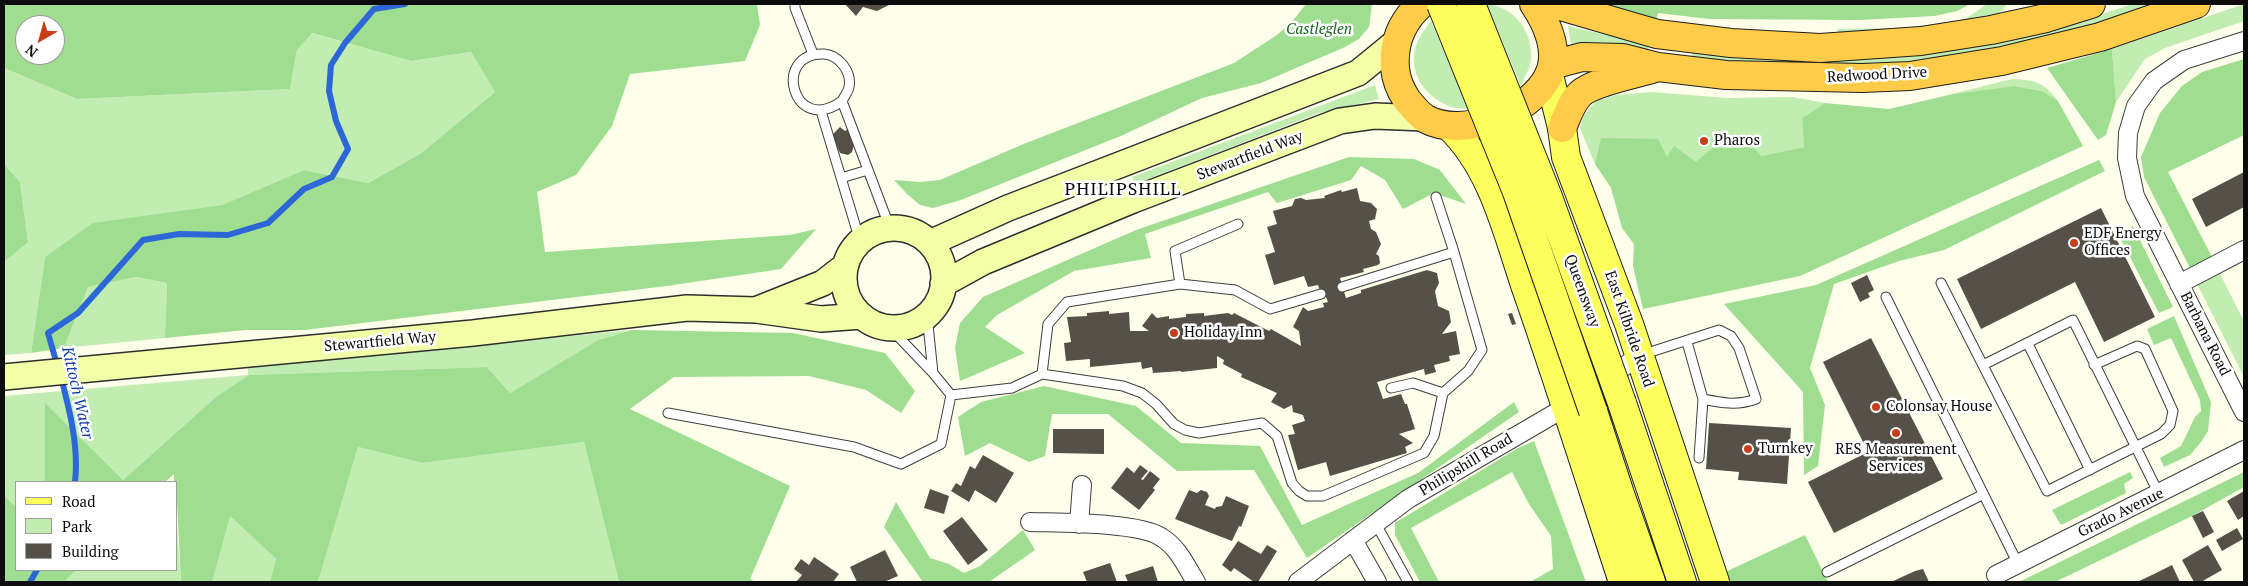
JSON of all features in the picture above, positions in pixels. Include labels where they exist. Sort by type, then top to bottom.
[{"type":"highway","points":[[1406,18],[1394,57],[1398,81],[1403,94],[1412,106],[1437,122],[1481,124],[1502,116],[1531,97],[1542,86],[1550,70],[1550,34],[1544,18],[1534,4]]},
{"type":"highway","name":"Redwood Drive","points":[[1554,4],[1657,34],[1731,43],[1820,48],[1921,41],[1991,30],[2046,18],[2091,4]]},
{"type":"highway","points":[[1991,30],[2015,4]]},
{"type":"highway","name":"Redwood Drive","points":[[1550,70],[1582,57],[1598,57],[1623,58],[1658,67],[1736,76],[1842,78],[1910,76],[2002,61],[2100,37],[2196,4]]},
{"type":"highway","points":[[1562,128],[1570,107],[1587,90],[1605,82],[1658,67]]},
{"type":"main road","name":"Queensway","points":[[1441,4],[1517,192],[1651,582]]},
{"type":"main road","name":"Queensway","points":[[1471,4],[1548,197],[1622,404],[1682,582]]},
{"type":"main road","name":"East Kilbride Road","points":[[1550,70],[1566,156],[1629,324],[1714,582]]},
{"type":"main road","points":[[1437,122],[1463,139],[1490,186],[1556,371],[1623,582]]},
{"type":"street","points":[[930,243],[1008,208],[1358,73],[1406,18]]},
{"type":"street","name":"Barbana Road","points":[[2244,41],[2184,60],[2154,81],[2136,106],[2128,133],[2127,158],[2135,196],[2244,412]]},
{"type":"street","name":"Stewartfield Way","points":[[943,284],[983,262],[1116,207],[1340,121],[1375,116],[1437,122]]},
{"type":"street","points":[[890,228],[904,229],[918,234],[930,243],[938,255],[943,269],[943,284],[938,301],[926,315],[915,323],[903,327],[889,328],[874,324],[852,306],[843,280],[850,252],[860,241],[874,232],[890,228]]},
{"type":"street","name":"Barbana Road","points":[[2179,284],[2244,250]]},
{"type":"street","name":"Stewartfield Way","points":[[756,310],[823,283],[845,266]]},
{"type":"street","name":"Stewartfield Way","points":[[4,377],[473,333],[687,308],[756,310],[821,319],[862,316]]},
{"type":"street","name":"Philipshill Road","points":[[1298,582],[1408,499],[1566,407],[1639,356]]},
{"type":"street","name":"Grado Avenue","points":[[1996,575],[2244,450]]},
{"type":"street","points":[[1080,524],[1082,485]]},
{"type":"street","points":[[1030,522],[1117,526],[1160,536],[1176,548],[1196,582]]},
{"type":"street","points":[[1353,540],[1377,582]]},
{"type":"lane","points":[[795,4],[813,54]]},
{"type":"lane","points":[[813,54],[826,54],[838,60],[847,70],[849,86],[842,101],[833,108],[821,111],[809,108],[798,100],[793,88],[793,77],[796,67],[803,59],[813,54]]},
{"type":"lane","points":[[842,101],[890,228]]},
{"type":"lane","points":[[821,111],[860,241]]},
{"type":"lane","points":[[841,178],[868,170]]},
{"type":"lane","points":[[950,396],[1012,388],[1042,374],[1123,386],[1142,393],[1156,404],[1174,424],[1185,430],[1199,433],[1262,423],[1277,436],[1292,483],[1307,496],[1323,496],[1424,453],[1434,436],[1443,393],[1468,372],[1482,350],[1436,197]]},
{"type":"lane","points":[[1180,284],[1175,251],[1238,224]]},
{"type":"lane","points":[[1342,287],[1454,252]]},
{"type":"lane","points":[[1941,282],[2048,491],[2161,434],[2170,425],[2173,412],[2145,349],[2137,346],[2094,365]]},
{"type":"lane","points":[[1042,374],[1048,324],[1067,302],[1180,284],[1235,290],[1270,309],[1321,294]]},
{"type":"lane","points":[[1886,297],[1982,495],[2018,564]]},
{"type":"lane","points":[[926,315],[933,373]]},
{"type":"lane","points":[[1983,365],[2073,320],[2159,494]]},
{"type":"lane","points":[[668,413],[854,447],[901,464],[941,444],[950,396],[933,373],[889,328]]},
{"type":"lane","points":[[1639,356],[1719,330],[1731,336],[1739,348],[1756,399],[1744,404],[1730,404],[1703,398]]},
{"type":"lane","points":[[1686,342],[1703,398],[1699,458]]},
{"type":"lane","points":[[2028,344],[2090,470]]},
{"type":"lane","points":[[1390,388],[1413,383],[1443,393]]},
{"type":"lane","points":[[1827,572],[1982,495]]},
{"type":"lane","points":[[1376,524],[1408,582]]},
{"type":"green space","points":[[4,4],[757,4],[760,25],[745,61],[630,74],[612,126],[576,175],[537,192],[545,252],[790,235],[816,229],[781,269],[667,286],[305,330],[246,330],[165,338],[167,283],[136,277],[88,287],[64,348],[31,353],[45,257],[93,223],[222,205],[304,170],[368,183],[420,154],[495,92],[471,52],[411,61],[312,33],[297,50],[290,89],[77,99],[4,68]]},
{"type":"green space","name":"Castleglen","points":[[1306,4],[1372,4],[1369,27],[1359,39],[1345,47],[1261,83],[1202,98],[1123,135],[961,200],[933,208],[920,205],[894,180],[920,182],[940,180],[1026,143],[1234,63],[1277,35],[1295,18]]},
{"type":"green space","points":[[1487,4],[1506,10],[1514,16],[1529,40],[1531,60],[1521,86]]},
{"type":"green space","points":[[1590,4],[1970,4],[1957,11],[1935,16],[1860,20],[1709,19],[1658,13],[1656,21]]},
{"type":"green space","points":[[1987,4],[2007,4],[2002,11],[1991,18],[1864,36],[1838,32],[1837,29],[1901,28],[1964,20]]},
{"type":"green space","points":[[2133,4],[2163,4],[2008,49],[1905,66],[1788,65],[1691,58],[1693,52],[1783,60],[1893,58],[1957,50],[2050,31]]},
{"type":"green space","points":[[2244,4],[2244,21],[2165,48],[2145,59],[2116,102],[2112,49]]},
{"type":"green space","points":[[1431,21],[1468,109],[1453,108],[1439,101],[1430,95],[1418,78],[1414,58],[1416,48],[1421,35]]},
{"type":"green space","points":[[1568,26],[1649,45],[1648,52],[1602,45],[1571,45]]},
{"type":"green space","points":[[311,33],[411,61],[471,52],[495,92],[420,154],[368,183],[304,170],[222,205],[93,224],[45,257],[31,353],[4,355],[4,262],[28,241],[20,182],[4,164],[4,68],[77,99],[290,89],[297,50]]},
{"type":"green space","points":[[2112,49],[2116,102],[2106,135],[2098,140],[2047,68]]},
{"type":"green space","points":[[2244,59],[2244,135],[2168,172],[2212,257],[2190,268],[2144,177],[2141,157],[2160,113],[2182,86],[2202,72]]},
{"type":"green space","points":[[2012,79],[2038,83],[2058,101],[2042,91],[2014,86],[1953,94],[1908,105]]},
{"type":"green space","points":[[1375,85],[1379,99],[1319,113],[1135,184],[1132,177]]},
{"type":"green space","points":[[2014,86],[2042,91],[2058,101],[2083,146],[1800,276],[1643,309],[1633,266],[1634,244],[1622,228],[1611,188],[1595,164],[1601,138],[1658,139],[1667,157],[1674,146],[1696,162],[1725,137],[1755,149],[1761,156],[1804,147],[1802,118],[1825,103],[1889,109],[1953,94]]},
{"type":"green space","points":[[1652,92],[1727,98],[1792,97],[1825,103],[1802,118],[1804,147],[1761,156],[1696,162],[1667,158],[1602,138],[1595,164],[1580,128],[1583,116],[1596,101],[1616,95]]},
{"type":"green space","points":[[1349,157],[1414,159],[1440,170],[1466,204],[1434,193],[1403,209],[1385,180],[1361,166],[1351,180],[1277,203],[1268,192],[1145,234],[1151,258],[1074,271],[997,315],[985,327],[1025,353],[960,381],[955,348],[960,323],[983,297],[1136,230]]},
{"type":"green space","points":[[2099,160],[2105,171],[1944,250],[1899,261],[1834,284],[1810,368],[1825,405],[1818,466],[1804,475],[1803,392],[1724,304],[1816,285]]},
{"type":"green space","points":[[4,164],[20,182],[28,242],[4,262]]},
{"type":"green space","points":[[2133,226],[2173,307],[2159,313],[2118,234]]},
{"type":"green space","points":[[2219,272],[2244,321],[2244,377],[2197,284]]},
{"type":"green space","points":[[136,277],[167,283],[165,338],[64,348],[88,287]]},
{"type":"green space","points":[[2174,316],[2211,402],[2208,431],[2201,442],[2190,455],[2164,467],[2160,458],[2181,446],[2195,417],[2201,411],[2200,400],[2171,338],[2154,345],[2147,329]]},
{"type":"green space","points":[[632,330],[598,340],[510,393],[487,367],[249,375],[217,396],[123,480],[45,404],[45,481],[15,481],[15,506],[4,495],[4,396],[248,375],[248,367]]},
{"type":"green space","points":[[632,330],[793,333],[885,353],[915,391],[901,413],[866,390],[809,376],[674,377],[630,409],[790,486],[750,579],[756,582],[619,582],[584,442],[422,463],[358,447],[318,582],[270,582],[276,559],[230,516],[212,582],[181,582],[178,481],[174,481],[174,474],[166,481],[45,481],[45,403],[123,480],[217,396],[249,375],[487,367],[510,393],[598,340]]},
{"type":"green space","points":[[1044,386],[1136,406],[1181,443],[1260,446],[1302,525],[1418,473],[1514,402],[1519,412],[1307,558],[1254,470],[1177,471],[1108,414],[1052,414],[1045,456],[1029,462],[990,443],[965,456],[958,417],[981,402]]},
{"type":"green space","points":[[1534,441],[1586,582],[1530,582],[1553,569],[1551,536],[1529,504],[1512,472],[1411,528],[1439,582],[1420,582],[1395,535],[1395,523],[1518,448]]},
{"type":"green space","points":[[584,442],[619,582],[318,582],[358,447],[422,463]]},
{"type":"green space","points":[[2130,472],[2133,478],[2124,484],[2126,493],[2061,525],[2052,510]]},
{"type":"green space","points":[[2244,472],[2244,487],[2192,516],[2055,582],[2019,582]]},
{"type":"green space","points":[[4,495],[15,506],[15,571],[75,571],[64,582],[4,582]]},
{"type":"green space","points":[[896,502],[930,558],[949,564],[964,573],[980,566],[1023,530],[1035,550],[989,582],[923,582],[884,527]]},
{"type":"green space","points":[[229,515],[276,559],[270,582],[212,582]]},
{"type":"green space","points":[[1805,535],[1828,582],[1726,582],[1723,573]]},
{"type":"green space","points":[[178,539],[181,582],[64,582],[75,571],[178,571]]},
{"type":"building","points":[[845,4],[891,4],[877,11],[863,7],[856,16]]},
{"type":"building","points":[[840,127],[845,131],[848,129],[854,145],[852,152],[848,155],[840,153],[832,135]]},
{"type":"building","points":[[2244,172],[2244,207],[2206,227],[2192,199]]},
{"type":"building","name":"Holiday Inn","points":[[1357,188],[1360,201],[1371,203],[1377,209],[1375,219],[1369,221],[1371,229],[1376,232],[1381,244],[1376,254],[1379,256],[1380,263],[1363,269],[1364,272],[1340,278],[1346,298],[1361,293],[1361,290],[1427,270],[1437,273],[1439,283],[1435,291],[1438,306],[1449,311],[1451,322],[1442,334],[1456,331],[1460,354],[1449,356],[1450,361],[1434,365],[1436,372],[1425,375],[1424,369],[1377,382],[1383,399],[1401,394],[1405,404],[1407,404],[1415,429],[1399,434],[1413,443],[1405,447],[1407,453],[1330,476],[1326,462],[1298,470],[1288,435],[1295,434],[1292,425],[1305,421],[1303,415],[1293,412],[1292,405],[1284,409],[1271,402],[1277,393],[1241,377],[1242,374],[1223,364],[1224,360],[1217,356],[1217,368],[1153,373],[1152,367],[1142,369],[1141,362],[1090,367],[1090,359],[1066,361],[1064,343],[1071,342],[1067,317],[1087,316],[1087,313],[1109,311],[1109,314],[1129,312],[1130,331],[1149,331],[1142,326],[1152,313],[1157,318],[1169,316],[1169,319],[1186,317],[1186,314],[1204,313],[1204,316],[1228,313],[1232,315],[1234,313],[1269,331],[1271,329],[1301,346],[1299,331],[1293,327],[1303,307],[1308,311],[1324,307],[1323,303],[1328,302],[1326,297],[1322,297],[1318,285],[1308,287],[1304,276],[1274,285],[1265,255],[1275,252],[1267,227],[1277,224],[1273,211],[1292,206],[1295,199],[1325,198],[1324,196],[1341,190],[1342,192]]},
{"type":"building","name":"EDF Energy Offices","points":[[2101,208],[2155,317],[2104,342],[2075,282],[1981,329],[1957,279]]},
{"type":"building","points":[[1867,275],[1874,290],[1868,293],[1870,297],[1860,302],[1851,283]]},
{"type":"building","points":[[1512,313],[1516,324],[1512,325],[1508,314]]},
{"type":"building","name":"Colonsay House","points":[[1871,338],[1943,479],[1834,533],[1808,482],[1868,452],[1823,362]]},
{"type":"building","name":"Turnkey","points":[[1709,423],[1791,428],[1787,484],[1738,480],[1739,472],[1706,469]]},
{"type":"building","points":[[1053,429],[1104,429],[1104,454],[1053,453]]},
{"type":"building","points":[[983,455],[1014,473],[996,503],[975,490],[969,502],[951,491],[956,483],[961,486],[970,466],[975,469]]},
{"type":"building","points":[[1140,465],[1148,471],[1141,479],[1143,480],[1150,471],[1160,479],[1153,488],[1155,490],[1139,510],[1111,488],[1127,467],[1134,473]]},
{"type":"building","points":[[930,489],[949,496],[944,514],[924,508]]},
{"type":"building","points":[[1189,490],[1197,493],[1201,490],[1207,492],[1209,496],[1205,505],[1215,509],[1222,506],[1226,496],[1249,506],[1241,527],[1239,526],[1232,541],[1175,519]]},
{"type":"building","points":[[2244,491],[2244,516],[2238,520],[2227,501]]},
{"type":"building","points":[[2203,511],[2214,532],[2203,538],[2192,516]]},
{"type":"building","points":[[962,517],[988,550],[968,565],[943,531]]},
{"type":"building","points":[[2237,528],[2243,539],[2222,551],[2216,540]]},
{"type":"building","points":[[1238,541],[1261,554],[1267,545],[1277,551],[1258,582],[1254,582],[1234,568],[1231,572],[1222,565]]},
{"type":"building","points":[[2208,545],[2222,570],[2201,582],[2194,582],[2182,560]]},
{"type":"building","points":[[885,550],[898,576],[884,582],[857,582],[850,567]]},
{"type":"building","points":[[814,557],[839,574],[833,582],[796,582],[802,575],[794,569],[801,559],[809,565]]},
{"type":"building","points":[[1110,563],[1117,582],[1087,582],[1083,572]]},
{"type":"building","points":[[2172,565],[2180,582],[2137,582],[2154,574]]},
{"type":"building","points":[[1153,566],[1158,582],[1128,582],[1125,575]]},
{"type":"building","points":[[1923,569],[1929,582],[1891,582],[1915,571]]},
{"type":"waterway","name":"Kittoch Water","points":[[58,368],[48,333],[78,313],[143,240],[179,234],[228,235],[268,223],[304,189],[332,177],[348,149],[336,121],[329,91],[331,65],[345,43],[374,9],[405,4]]},
{"type":"waterway","name":"Kittoch Water","points":[[61,377],[75,443],[75,481]]},
{"type":"waterway","name":"Kittoch Water","points":[[30,582],[36,571]]},
{"type":"place","name":"Pharos","points":[[1704,141]]},
{"type":"place","name":"EDF Energy Offices","points":[[2074,243]]},
{"type":"place","name":"Holiday Inn","points":[[1174,333]]},
{"type":"place","name":"Colonsay House","points":[[1876,407]]},
{"type":"place","name":"RES Measurement Services","points":[[1896,433]]},
{"type":"place","name":"Turnkey","points":[[1748,449]]},
{"type":"district","name":"PHILIPSHILL","points":[[1123,190]]}]
